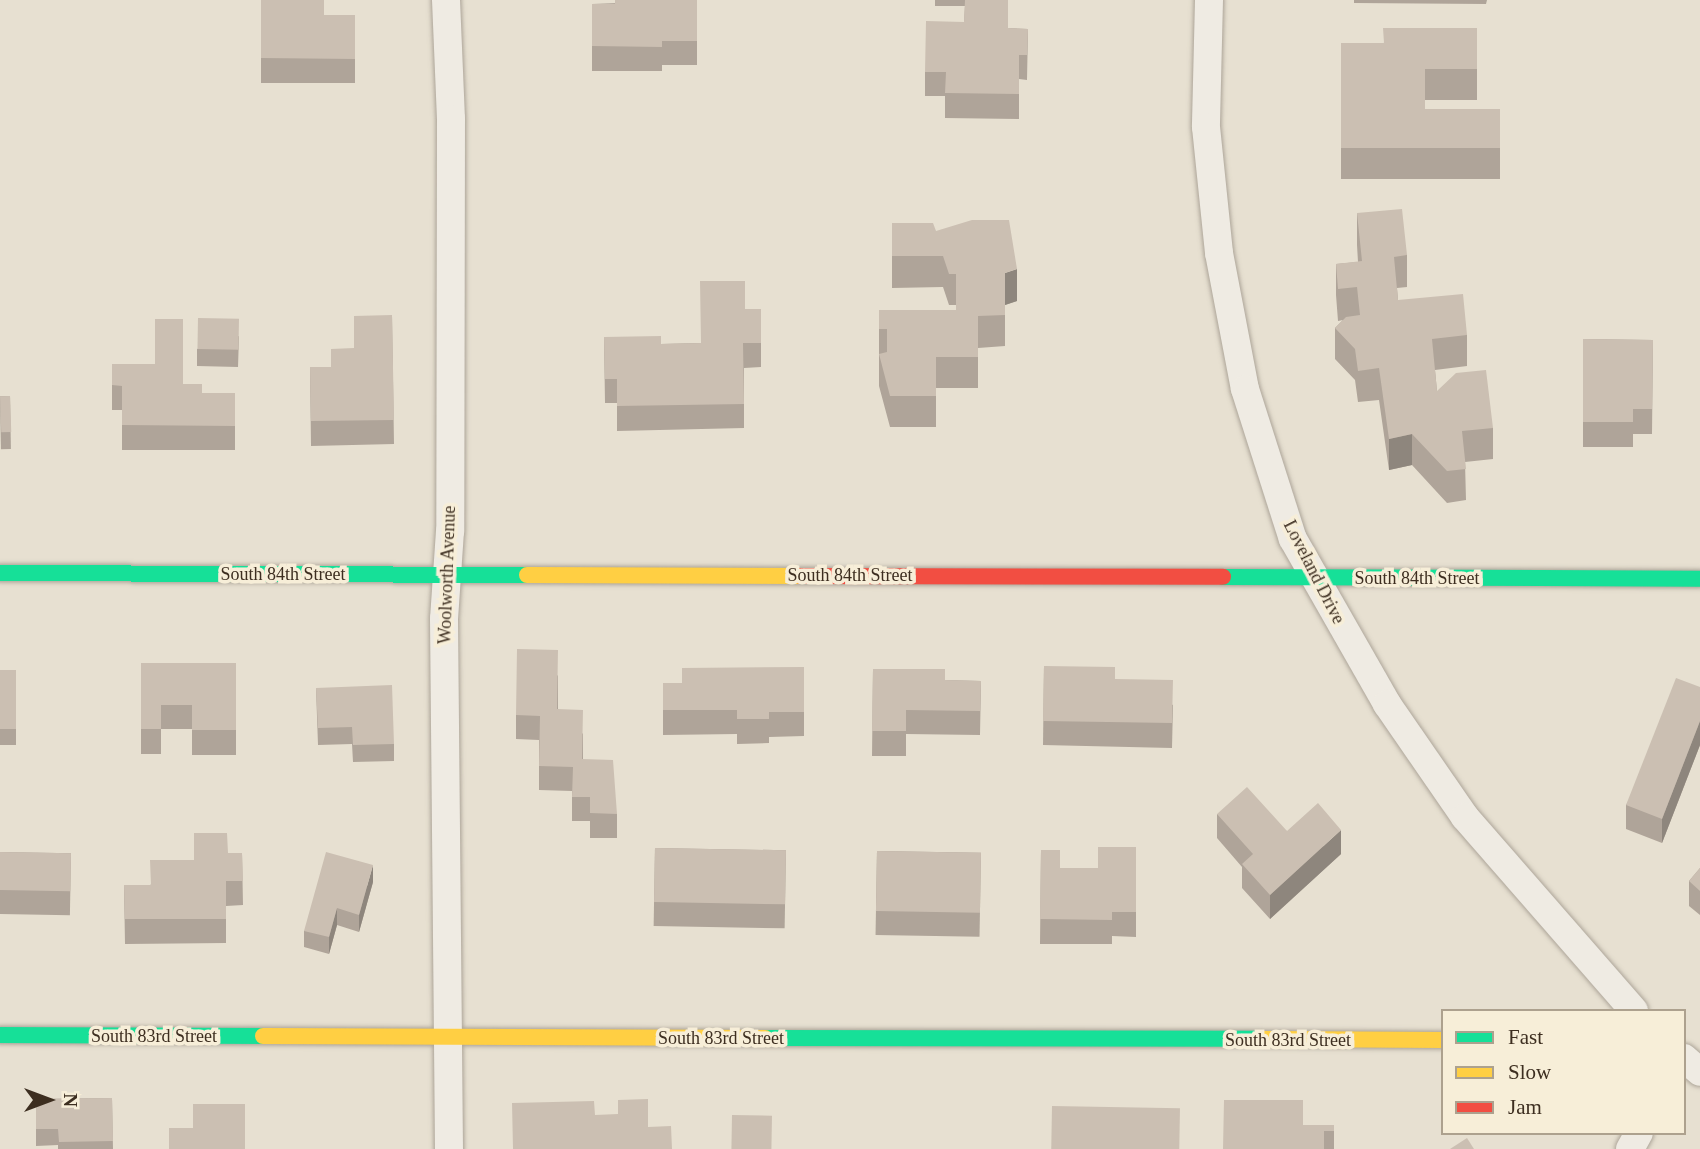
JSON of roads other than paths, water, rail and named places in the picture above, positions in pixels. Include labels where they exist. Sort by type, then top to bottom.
[{"type":"main road","name":"South 84th Street","points":[[0,573],[1700,579]]},
{"type":"main road","name":"South 83rd Street","points":[[0,1035],[1441,1040]]},
{"type":"street","name":"Woolworth Avenue","points":[[446,0],[451,119],[447,574],[449,1149]]},
{"type":"street","name":"Loveland Drive","points":[[1209,0],[1206,127],[1219,253],[1262,449],[1293,539],[1387,704],[1465,817],[1632,1009]]},
{"type":"street","points":[[1686,1060],[1700,1072]]}]
